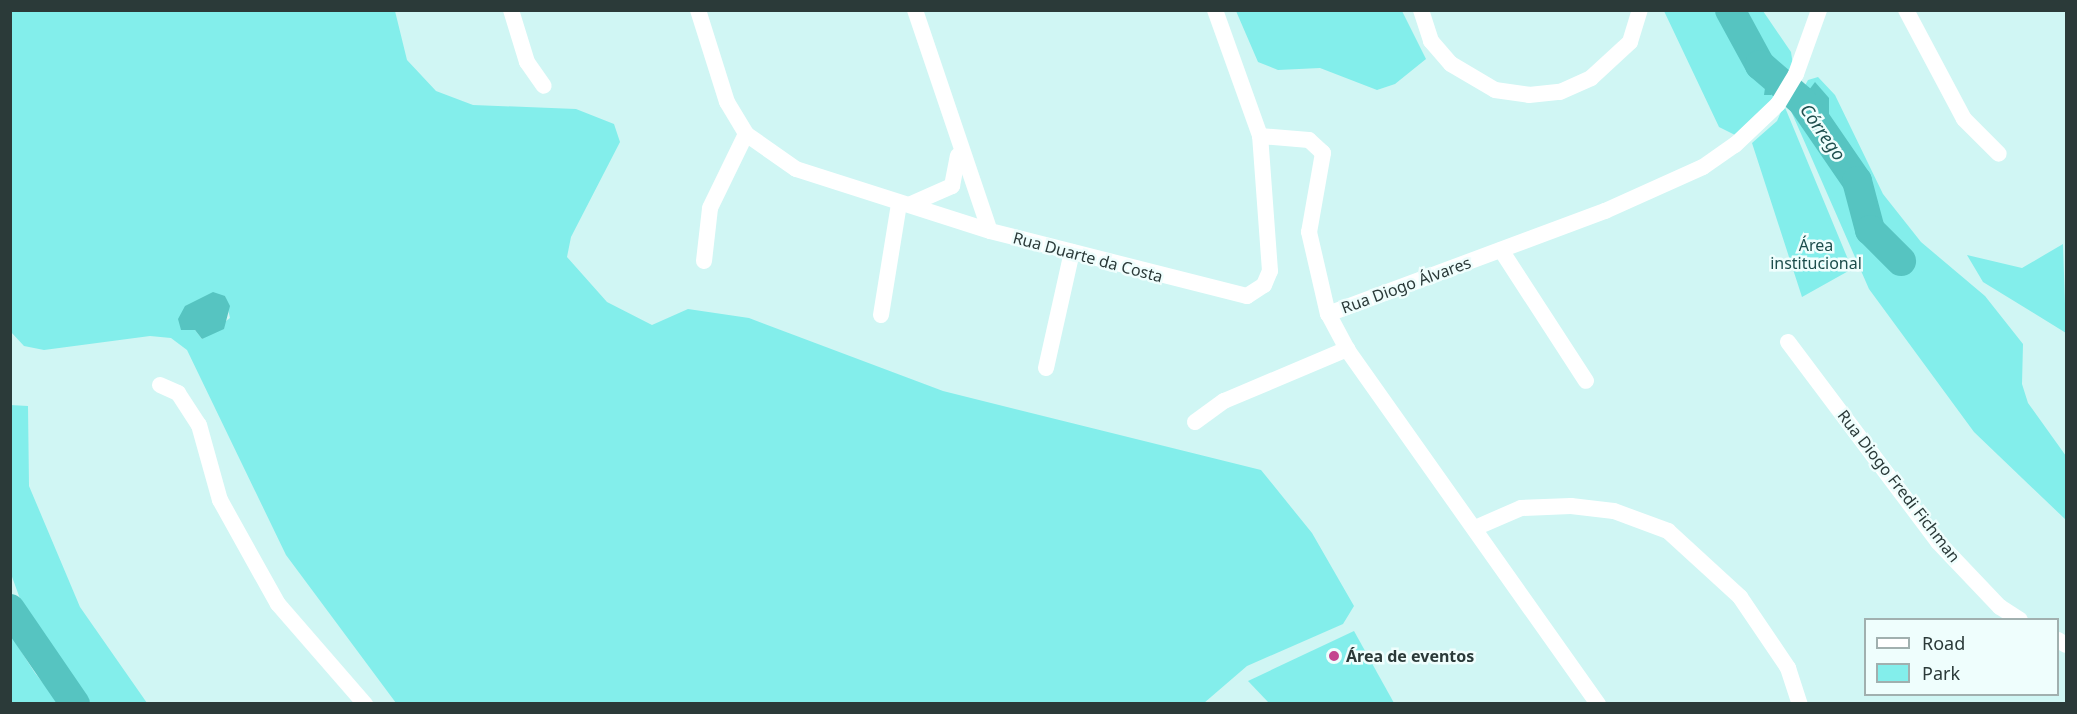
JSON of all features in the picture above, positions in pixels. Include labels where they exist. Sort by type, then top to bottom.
[{"type":"street","points":[[511,10],[527,62],[544,86]]},
{"type":"street","points":[[698,10],[728,102],[746,134],[710,208],[704,261]]},
{"type":"street","points":[[915,10],[959,151],[990,231]]},
{"type":"street","name":"Rua Duarte da Costa","points":[[746,134],[796,169],[990,231],[1232,295],[1256,292],[1270,271],[1260,136],[1215,10]]},
{"type":"street","points":[[1421,10],[1431,41],[1451,64],[1495,90],[1529,95],[1560,92],[1591,78],[1630,42],[1640,10]]},
{"type":"street","name":"Rua Diogo Álvares","points":[[1598,704],[1347,349],[1328,314],[1501,250],[1703,167],[1735,145],[1778,104],[1796,74],[1819,10]]},
{"type":"street","points":[[1906,10],[1964,119],[1999,154]]},
{"type":"street","points":[[1260,136],[1309,140],[1323,153],[1309,232],[1328,314]]},
{"type":"street","points":[[881,315],[905,204],[952,186],[959,151]]},
{"type":"street","points":[[1501,250],[1586,381]]},
{"type":"street","points":[[1046,368],[1072,252]]},
{"type":"street","name":"Rua Diogo Fredi Fichman","points":[[1788,342],[1938,542],[2000,606],[2017,618]]},
{"type":"street","points":[[1195,422],[1224,400],[1347,349]]},
{"type":"street","points":[[160,385],[178,393],[199,425],[220,500],[278,604],[364,704]]},
{"type":"street","points":[[1475,528],[1521,508],[1571,506],[1614,511],[1668,531],[1740,597],[1788,668],[1800,704]]},
{"type":"green space","points":[[11,11],[395,11],[407,60],[436,91],[473,105],[576,109],[614,124],[620,142],[571,237],[567,257],[607,302],[652,325],[688,309],[749,318],[943,391],[1261,470],[1312,533],[1354,606],[1343,624],[1247,666],[1204,703],[396,703],[286,555],[187,350],[171,338],[150,336],[44,350],[24,346],[11,332]],"holes":[[[225,296],[230,318],[202,339],[195,330]]]},
{"type":"green space","points":[[1236,11],[1402,11],[1426,59],[1395,84],[1377,90],[1320,68],[1278,70],[1258,62]]},
{"type":"green space","points":[[1664,11],[1763,11],[1791,52],[1793,65],[1766,109],[1737,136],[1719,127]],"holes":[[[1754,49],[1761,59],[1781,66],[1771,95],[1753,76],[1747,53]]]},
{"type":"green space","points":[[1818,77],[1835,95],[1883,194],[1921,242],[1985,296],[2023,344],[2022,384],[2028,403],[2066,456],[2066,520],[1974,432],[1869,289],[1791,111],[1808,80]]},
{"type":"green space","name":"Área institucional","points":[[1784,105],[1852,269],[1802,297],[1752,143],[1777,121]]},
{"type":"green space","points":[[2063,244],[2066,333],[1983,282],[1967,255],[2022,268]]},
{"type":"green space","points":[[10,405],[28,406],[29,486],[80,607],[147,703],[82,703],[23,607],[11,574]]},
{"type":"green space","name":"Área de eventos","points":[[1354,631],[1394,703],[1269,703],[1248,681]]},
{"type":"green space","points":[[10,634],[35,673],[59,703],[11,703]]},
{"type":"shaded area","points":[[1754,49],[1785,73],[1771,95],[1764,95],[1765,88],[1753,76],[1746,53]]},
{"type":"shaded area","points":[[1815,82],[1829,98],[1829,117],[1803,124],[1794,110]]},
{"type":"shaded area","points":[[213,292],[225,296],[230,306],[224,329],[202,339],[195,330],[181,330],[178,319],[185,306]]},
{"type":"waterway","name":"Córrego","points":[[1730,10],[1760,65],[1802,101],[1857,181],[1870,230],[1901,261]]},
{"type":"waterway","points":[[10,609],[75,704]]},
{"type":"place","name":"Área de eventos","points":[[1334,656]]}]
